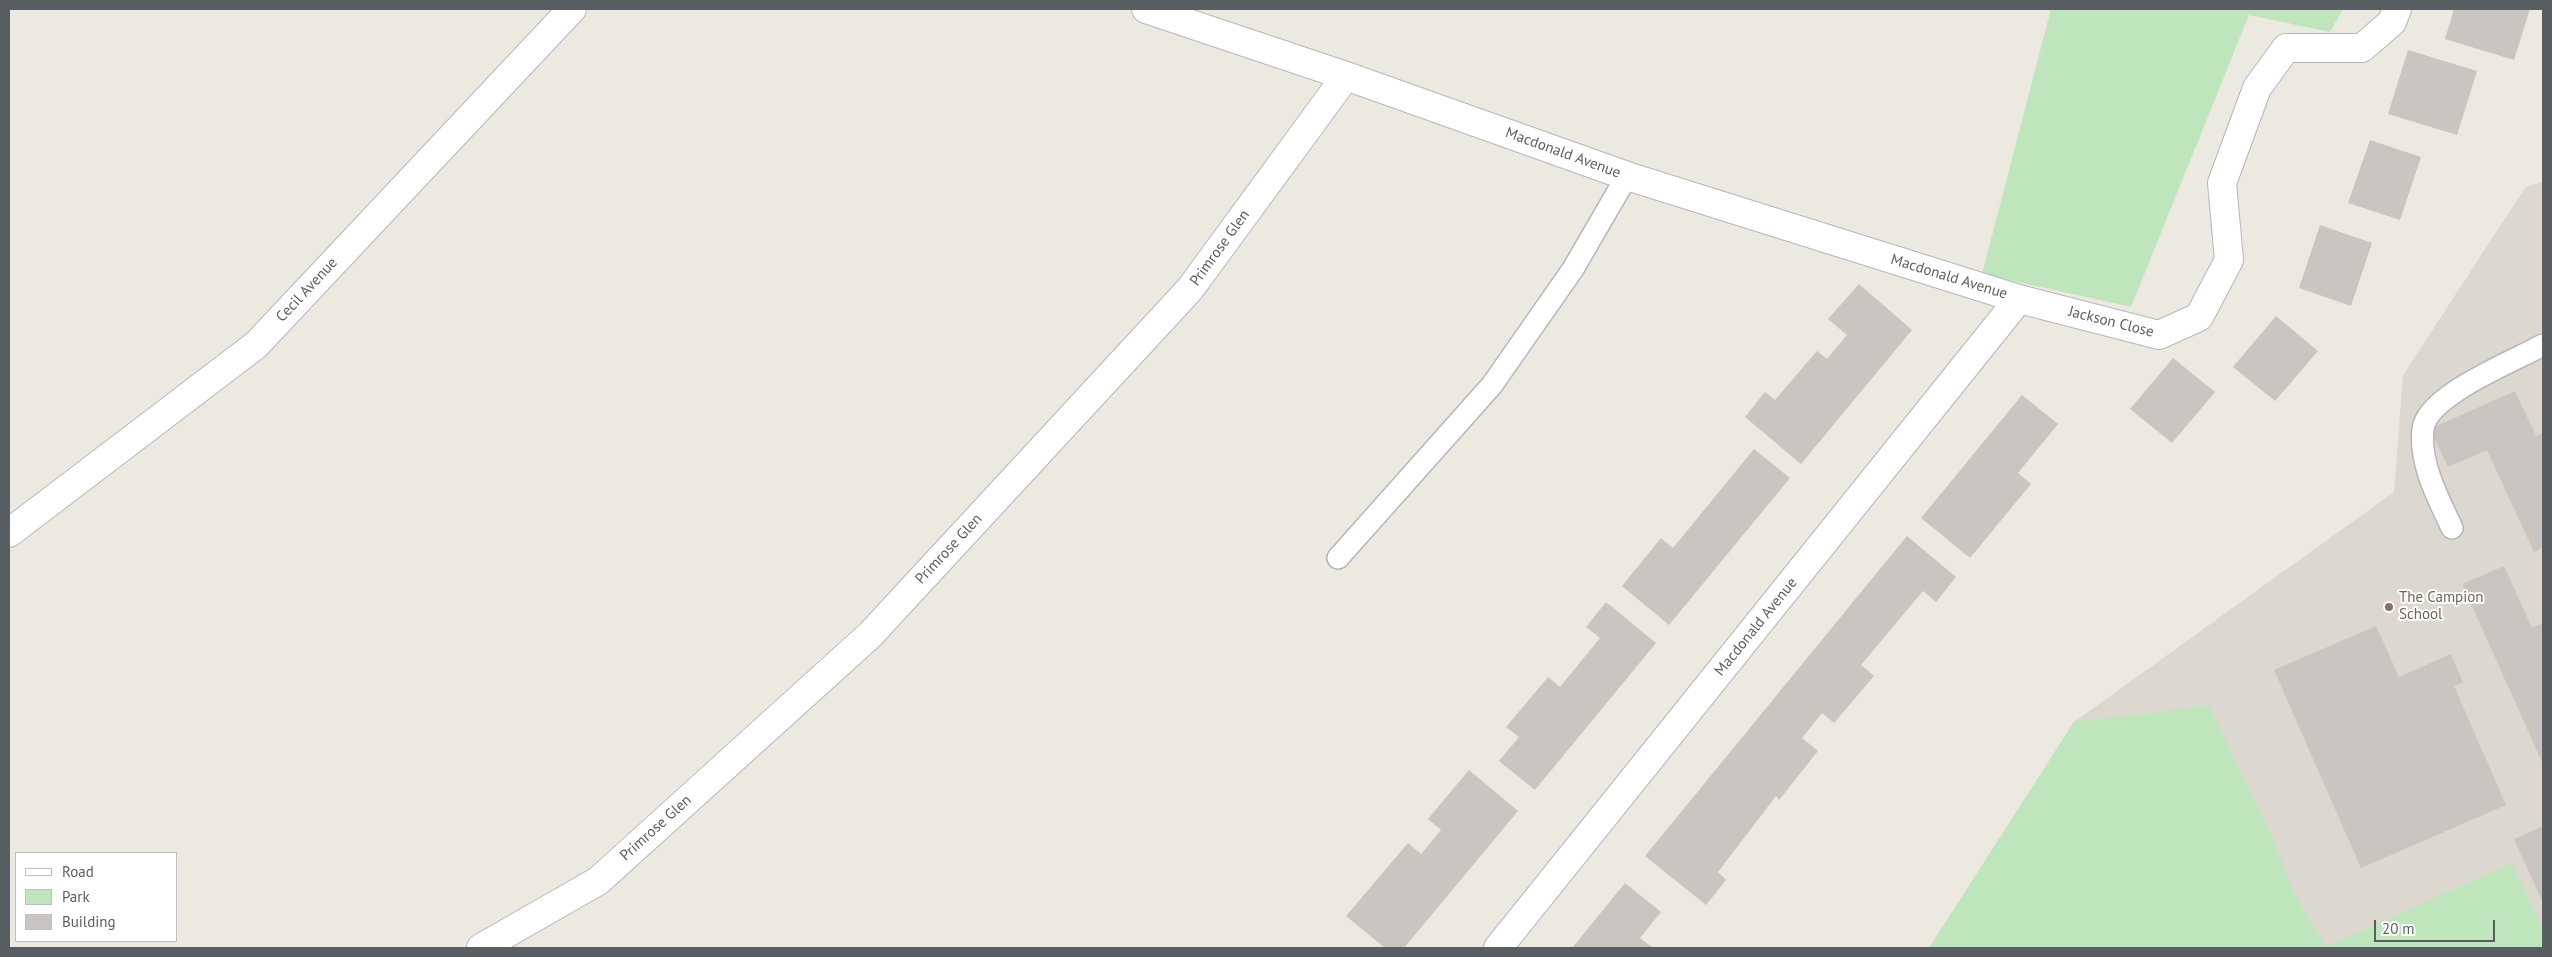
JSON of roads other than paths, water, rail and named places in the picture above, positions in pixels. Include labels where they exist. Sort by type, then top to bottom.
[{"type":"street","name":"Cecil Avenue","points":[[9,533],[256,345],[572,9]]},
{"type":"street","name":"Macdonald Avenue","points":[[1146,9],[1346,76],[1627,176],[2019,299],[1498,948]]},
{"type":"street","name":"Jackson Close","points":[[2019,299],[2159,335],[2199,317],[2228,260],[2222,183],[2258,88],[2286,48],[2362,48],[2392,22],[2397,9]]},
{"type":"street","name":"Primrose Glen","points":[[480,948],[598,881],[870,636],[1190,289],[1346,76]]},
{"type":"lane","points":[[1338,558],[1492,385],[1573,269],[1627,176]]},
{"type":"lane","points":[[2452,528],[2426,464],[2423,428],[2432,409],[2453,392],[2543,346]]},
{"type":"place","name":"The Campion School","points":[[2389,607]]}]
